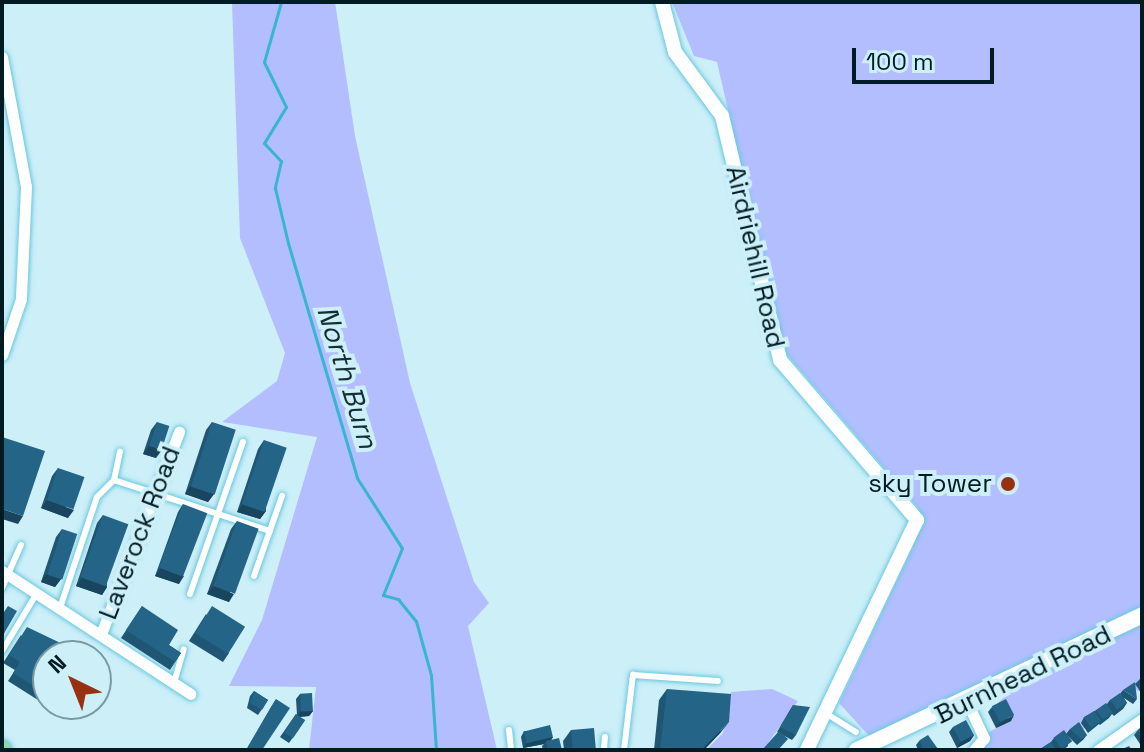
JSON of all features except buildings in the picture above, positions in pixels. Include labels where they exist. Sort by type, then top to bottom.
[{"type":"main road","name":"Burnhead Road","points":[[857,750],[968,704],[1142,615]]},
{"type":"street","name":"Airdriehill Road","points":[[662,2],[675,52],[722,116],[780,360],[913,511],[916,528],[827,714]]},
{"type":"street","points":[[2,57],[26,187],[21,299],[2,355]]},
{"type":"street","name":"Laverock Road","points":[[101,634],[179,432]]},
{"type":"street","points":[[6,574],[191,694]]},
{"type":"street","points":[[968,704],[984,738],[974,750]]},
{"type":"street","points":[[807,750],[827,714]]},
{"type":"street","points":[[1098,750],[1142,719]]},
{"type":"lane","points":[[190,594],[243,442]]},
{"type":"lane","points":[[60,608],[97,497],[114,480],[120,452]]},
{"type":"lane","points":[[114,480],[270,531]]},
{"type":"lane","points":[[254,576],[282,496]]},
{"type":"lane","points":[[2,588],[21,545]]},
{"type":"lane","points":[[2,651],[37,593]]},
{"type":"lane","points":[[174,683],[184,649]]},
{"type":"lane","points":[[624,750],[633,675],[718,681]]},
{"type":"lane","points":[[827,714],[856,732]]},
{"type":"lane","points":[[509,730],[511,750]]},
{"type":"lane","points":[[604,750],[605,737]]},
{"type":"shaded area","points":[[232,2],[335,2],[355,136],[410,383],[474,582],[489,603],[468,626],[497,750],[309,750],[316,687],[229,686],[262,620],[317,437],[222,422],[277,381],[285,353],[240,238]]},
{"type":"shaded area","points":[[672,2],[1142,2],[1142,607],[871,738],[839,703],[916,540],[919,509],[783,350],[717,62],[694,56]]},
{"type":"shaded area","points":[[1142,620],[1141,692],[1131,688],[1079,733],[1074,728],[1043,750],[984,750],[989,732],[1010,721],[994,707],[1009,692]]},
{"type":"shaded area","points":[[772,689],[798,701],[763,750],[706,750],[723,733],[731,692]]},
{"type":"waterway","name":"North Burn","points":[[281,2],[264,62],[286,107],[264,143],[281,161],[275,188],[288,243],[357,478],[402,548],[383,595],[398,599],[416,621],[431,675],[436,750]]},
{"type":"place","name":"sky Tower","points":[[1008,484]]}]
